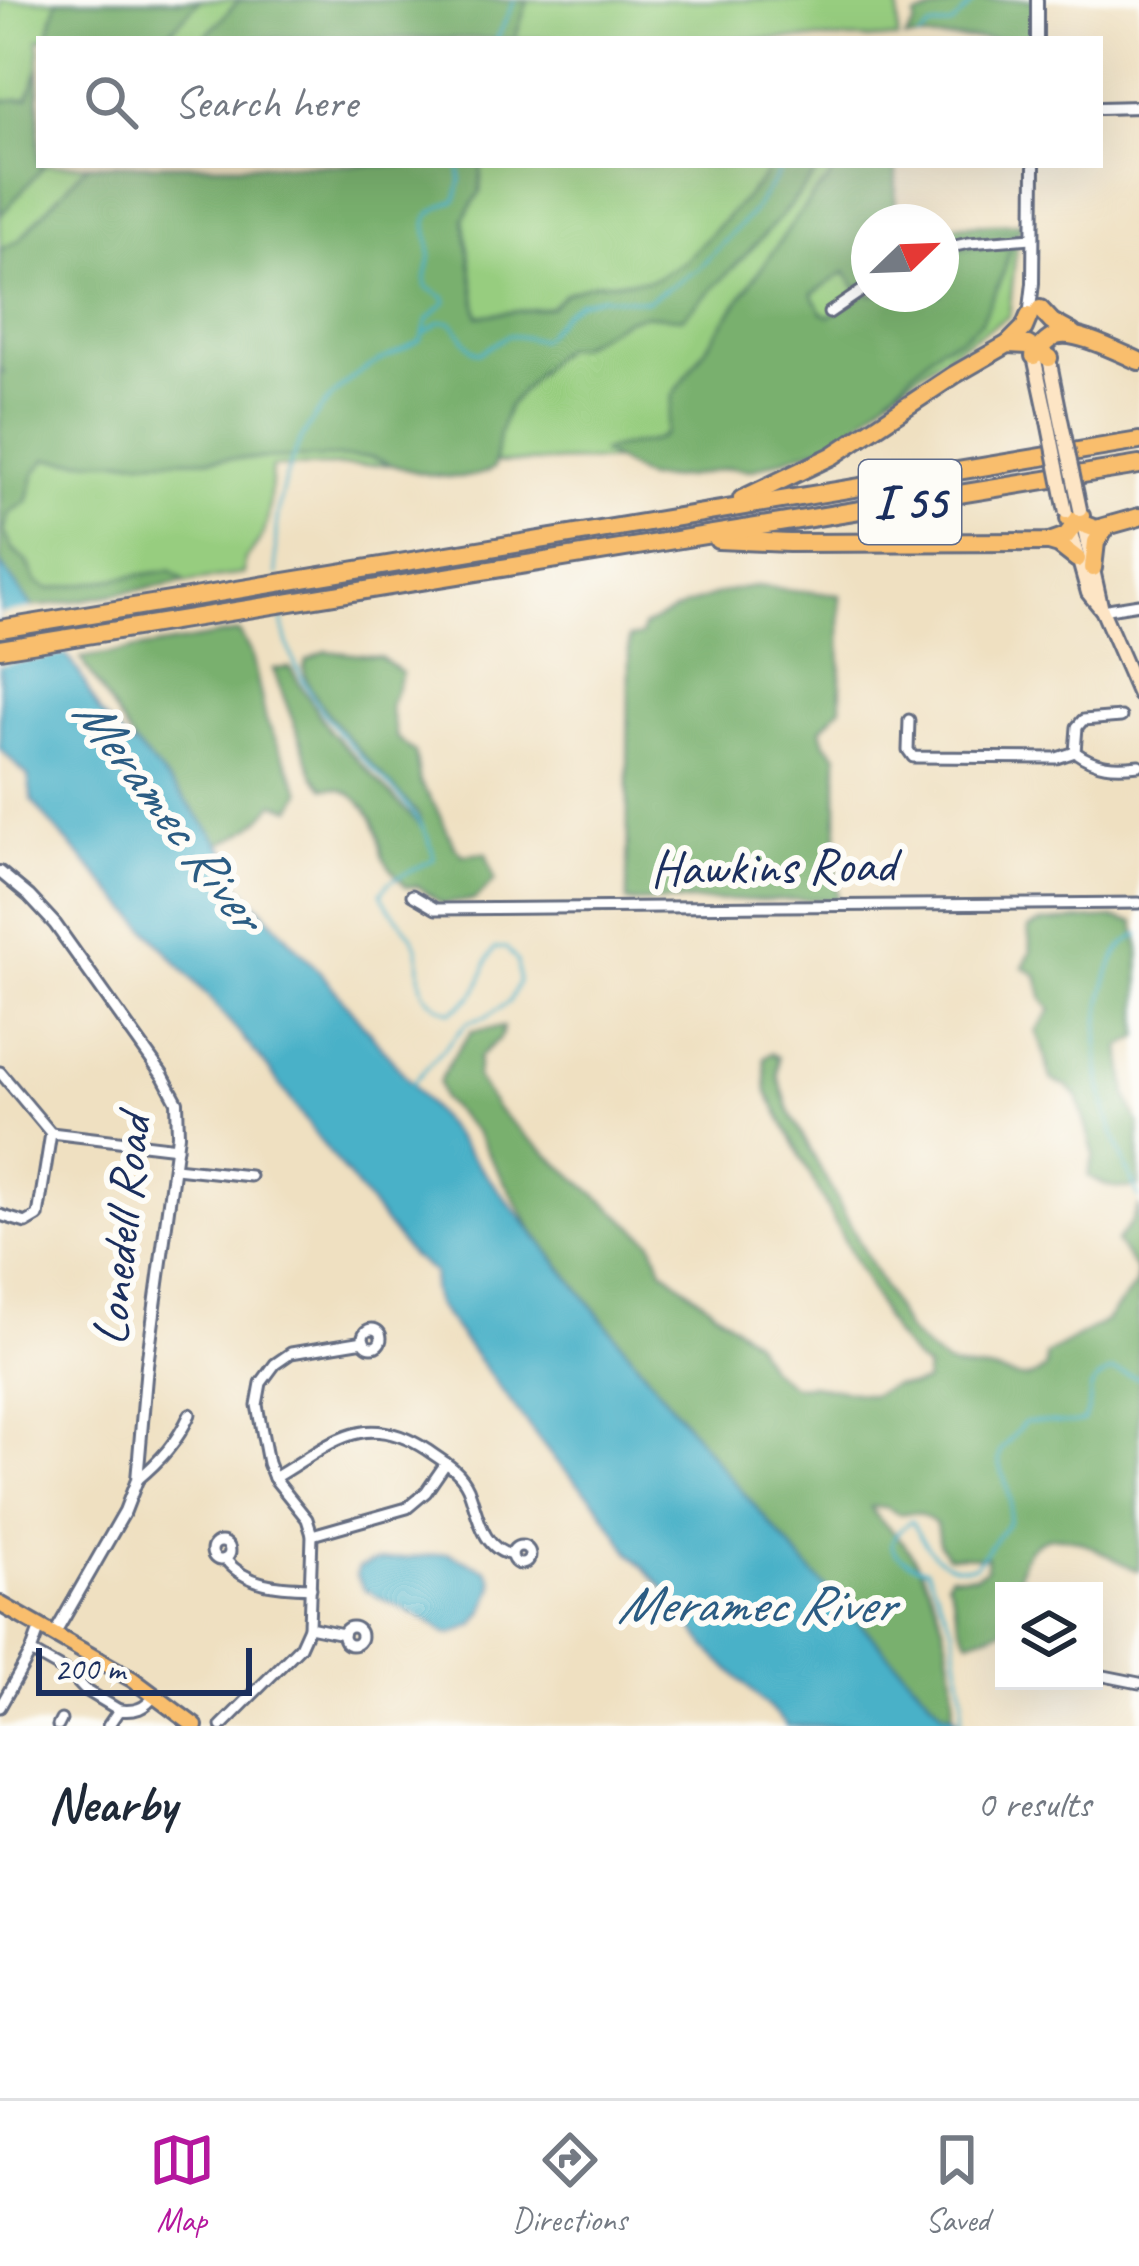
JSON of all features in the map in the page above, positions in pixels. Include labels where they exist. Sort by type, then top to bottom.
[{"type":"highway","points":[[724,508],[832,456],[954,374],[1008,344],[1034,313],[1139,361]]},
{"type":"highway","points":[[1008,344],[1040,350],[1065,334],[1084,339]]},
{"type":"highway","name":"I 55","points":[[0,628],[1139,441]]},
{"type":"highway","name":"I 55","points":[[0,649],[1139,465]]},
{"type":"highway","points":[[1049,542],[1075,520],[1106,528],[1139,517]]},
{"type":"highway","points":[[681,539],[1049,542],[1085,563],[1106,528]]},
{"type":"main road","points":[[1040,350],[1088,593],[1102,610],[1139,695]]},
{"type":"main road","points":[[0,1604],[155,1695],[195,1726]]},
{"type":"street","points":[[1037,0],[1037,36]]},
{"type":"street","points":[[1103,108],[1139,107]]},
{"type":"street","points":[[1034,168],[1034,313],[1040,350]]},
{"type":"street","points":[[959,245],[1032,238]]},
{"type":"street","points":[[829,313],[851,298]]},
{"type":"street","points":[[1102,610],[1139,604]]},
{"type":"street","points":[[1075,752],[1081,722],[1121,716]]},
{"type":"street","points":[[909,720],[908,750],[913,757],[1057,758],[1075,752]]},
{"type":"street","points":[[1075,752],[1102,766],[1139,765]]},
{"type":"street","name":"Lonedell Road","points":[[0,872],[56,924],[158,1068],[178,1105],[175,1168],[147,1365],[137,1480],[125,1511],[47,1631]]},
{"type":"street","name":"Hawkins Road","points":[[412,895],[436,909],[1139,903]]},
{"type":"street","points":[[0,1072],[51,1133],[177,1148]]},
{"type":"street","points":[[0,1215],[26,1223],[38,1216],[51,1133]]},
{"type":"street","points":[[175,1168],[250,1176]]},
{"type":"street","points":[[221,1726],[300,1647],[309,1627],[313,1535],[268,1463],[257,1405],[264,1377],[291,1353],[364,1341]]},
{"type":"street","points":[[137,1480],[164,1457],[190,1414]]},
{"type":"street","points":[[274,1478],[327,1445],[373,1430],[400,1434],[464,1480],[492,1544],[499,1552],[512,1555]]},
{"type":"street","points":[[313,1535],[407,1508],[426,1492],[446,1463]]},
{"type":"street","points":[[225,1559],[265,1585],[311,1588]]},
{"type":"street","points":[[309,1627],[343,1634]]},
{"type":"street","points":[[0,1707],[47,1631]]},
{"type":"street","points":[[70,1674],[82,1651]]},
{"type":"street","points":[[31,1652],[118,1710],[143,1708],[155,1695]]},
{"type":"street","points":[[1103,1676],[1139,1683]]},
{"type":"street","points":[[109,1726],[118,1710]]},
{"type":"green space","points":[[0,0],[899,0],[898,36],[36,36],[36,168],[893,168],[877,204],[851,204],[851,312],[959,312],[959,230],[1013,228],[1016,248],[1009,316],[941,357],[834,436],[689,459],[272,467],[266,527],[245,559],[244,574],[186,582],[171,571],[49,590],[36,582],[4,531],[10,513],[27,501],[35,472],[0,473]]},
{"type":"green space","points":[[57,0],[200,0],[166,36],[48,36]]},
{"type":"green space","points":[[239,0],[528,0],[516,36],[206,36]]},
{"type":"green space","points":[[958,0],[1035,0],[1033,36],[907,36],[915,17]]},
{"type":"green space","points":[[36,76],[36,168],[42,168],[0,216],[0,101],[28,98]]},
{"type":"green space","points":[[84,168],[482,168],[480,192],[464,218],[478,316],[551,307],[566,293],[595,283],[652,280],[685,261],[762,180],[767,168],[820,168],[756,244],[682,318],[644,315],[626,320],[551,358],[508,407],[494,468],[481,474],[432,475],[371,457],[46,459],[35,473],[27,502],[9,513],[4,531],[36,582],[49,589],[171,570],[186,582],[33,608],[0,563],[0,374],[4,373],[0,365],[0,250],[19,240]]},
{"type":"green space","points":[[834,168],[896,168],[895,204],[851,204],[851,280],[845,272],[812,294],[822,312],[830,316],[851,303],[851,312],[959,312],[959,249],[1011,246],[981,322],[960,339],[940,346],[852,430],[826,445],[751,470],[729,468],[663,478],[645,478],[602,452],[665,434],[673,395]]},
{"type":"green space","points":[[1023,223],[1019,232],[959,241],[959,225]]},
{"type":"green space","points":[[756,586],[840,595],[841,707],[821,729],[825,743],[837,755],[837,899],[627,902],[629,638],[641,636],[643,627],[684,607]]},
{"type":"green space","points":[[239,632],[252,655],[266,720],[301,792],[292,809],[274,803],[250,828],[219,844],[135,745],[81,658]]},
{"type":"green space","points":[[326,651],[380,657],[402,673],[390,706],[396,737],[415,753],[420,782],[455,847],[463,855],[486,853],[495,880],[474,900],[442,904],[418,886],[406,887],[382,855],[366,809],[352,795],[325,788],[314,776],[273,669],[290,668],[329,730],[422,827],[418,814],[335,723],[309,685],[306,661]]},
{"type":"green space","points":[[1113,918],[1134,922],[1139,947],[1139,1037],[1121,1047],[1127,1094],[1139,1126],[1139,1186],[1125,1188],[1088,1176],[1094,1155],[1078,1098],[1052,1080],[1036,1031],[1051,1010],[1043,1000],[1037,975],[1023,967],[1031,951],[1028,929],[1044,922]]},
{"type":"green space","points":[[503,1027],[501,1037],[479,1057],[477,1078],[497,1109],[652,1242],[662,1269],[754,1341],[768,1367],[792,1386],[872,1395],[893,1385],[925,1382],[927,1369],[892,1332],[767,1092],[764,1058],[771,1053],[778,1057],[778,1076],[789,1110],[907,1331],[954,1367],[1034,1376],[1046,1367],[1046,1355],[1106,1321],[1136,1284],[1136,1270],[1116,1242],[1139,1205],[1139,1571],[1081,1542],[1051,1537],[1038,1542],[1024,1558],[1018,1582],[995,1582],[995,1632],[969,1640],[947,1581],[950,1575],[976,1576],[986,1569],[987,1557],[947,1556],[936,1524],[914,1513],[871,1507],[903,1542],[935,1601],[954,1693],[953,1714],[943,1712],[714,1459],[533,1231],[476,1133],[443,1099],[439,1082],[472,1031]]},
{"type":"water","name":"Meramec River","points":[[0,563],[80,674],[99,712],[187,802],[228,854],[237,883],[321,973],[714,1459],[816,1577],[943,1712],[953,1714],[963,1726],[788,1726],[708,1649],[668,1592],[630,1553],[597,1503],[553,1458],[436,1304],[434,1273],[411,1256],[213,1002],[32,800],[28,776],[0,749]]},
{"type":"water","points":[[448,1553],[487,1570],[493,1579],[484,1611],[474,1625],[453,1634],[364,1589],[356,1575],[358,1568],[372,1562]]},
{"type":"pier","points":[[41,607],[73,653],[0,665],[0,614]]},
{"type":"waterway","points":[[498,36],[515,0]]},
{"type":"waterway","points":[[921,36],[930,28],[952,25],[976,0]]},
{"type":"waterway","points":[[277,575],[277,519],[301,440],[334,395],[355,376],[421,339],[428,319],[446,302],[426,287],[427,223],[433,212],[456,200],[459,168]]},
{"type":"waterway","points":[[426,332],[440,322],[450,322],[480,353],[508,335],[541,340],[578,302],[603,297],[647,301],[698,269],[752,213],[782,168]]},
{"type":"waterway","points":[[281,609],[289,648],[315,700],[401,798],[430,843],[434,859],[389,882],[381,893],[414,940],[420,980],[428,997],[451,1012],[475,993],[495,948],[506,948],[517,961],[519,981],[509,1002],[468,1022],[410,1086]]},
{"type":"waterway","points":[[1139,934],[1120,949],[1111,966],[1098,1039],[1105,1106],[1139,1199]]},
{"type":"waterway","points":[[961,1726],[963,1697],[953,1628],[927,1569],[899,1556],[892,1545],[894,1538],[911,1521],[944,1562],[975,1566],[1009,1522],[1011,1501],[999,1460],[1001,1450],[1025,1422],[1083,1421],[1094,1383],[1112,1371],[1139,1378]]}]
